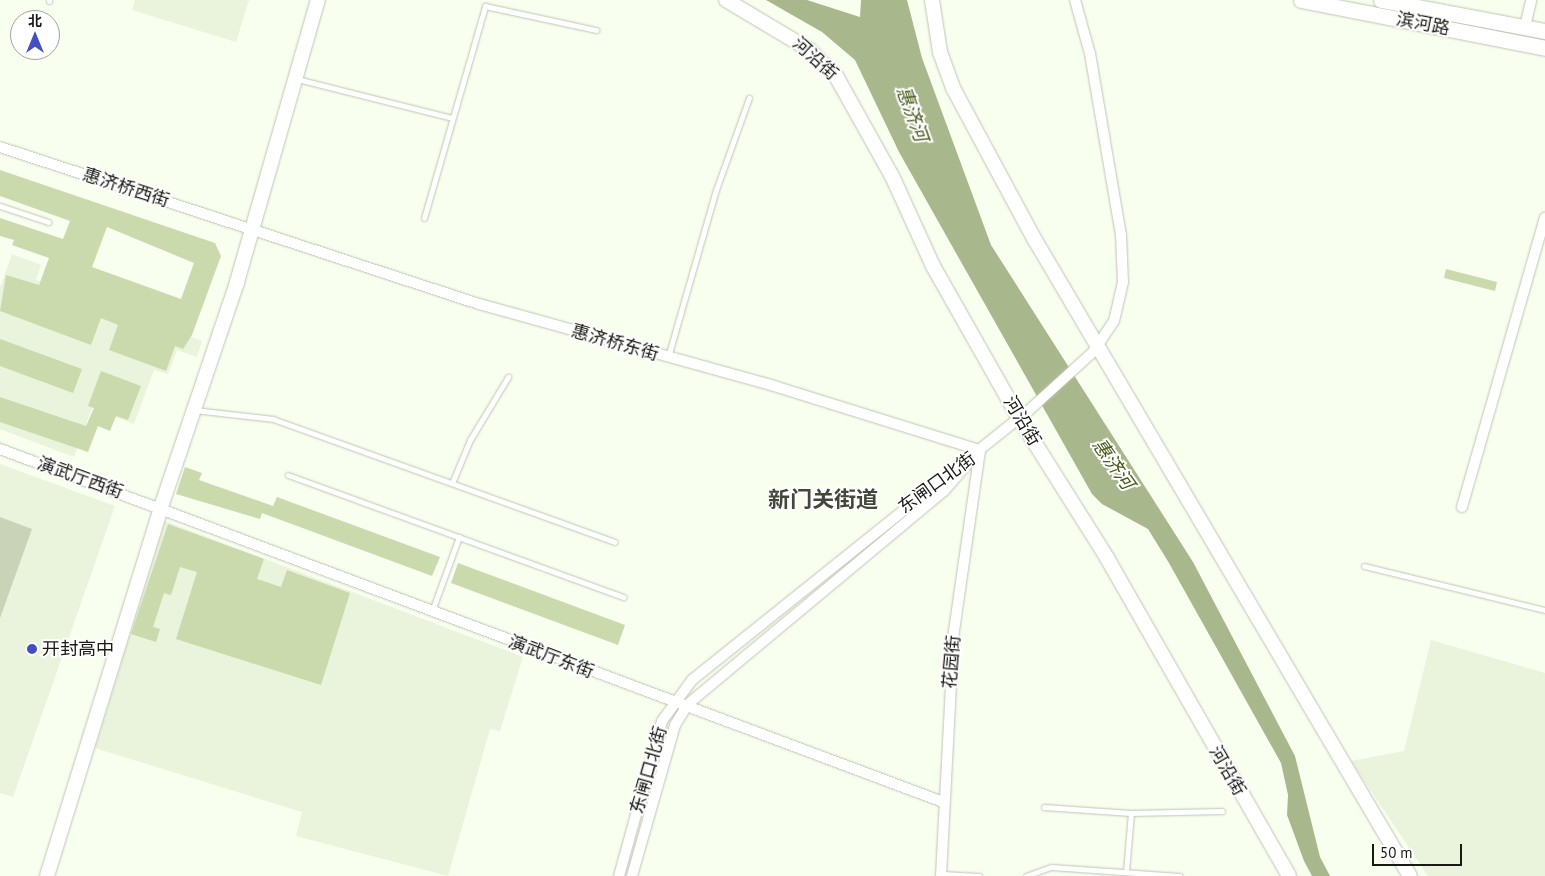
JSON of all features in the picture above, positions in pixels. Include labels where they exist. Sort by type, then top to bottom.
[{"type":"main road","name":"滨河路","points":[[1301,0],[1545,48]]},
{"type":"main road","name":"滨河路","points":[[1381,0],[1545,30]]},
{"type":"street","points":[[47,876],[161,507],[252,230],[318,0]]},
{"type":"street","name":"河沿街","points":[[726,0],[810,50],[836,76],[892,176],[933,266],[1107,558],[1289,876]]},
{"type":"street","points":[[932,0],[940,52],[953,88],[1098,346],[1410,876]]},
{"type":"street","points":[[980,450],[1080,365],[1098,346],[1120,306],[1124,268],[1108,150],[1075,0]]},
{"type":"street","points":[[1525,27],[1531,0]]},
{"type":"street","name":"惠济桥西街","points":[[0,146],[252,230]]},
{"type":"street","points":[[1462,507],[1545,218]]},
{"type":"street","name":"惠济桥东街","points":[[252,230],[478,304],[668,357],[980,450]]},
{"type":"street","name":"演武厅西街","points":[[0,450],[161,507]]},
{"type":"street","name":"东闸口北街","points":[[619,876],[662,720],[692,680],[834,563],[980,450]]},
{"type":"street","name":"东闸口北街","points":[[632,876],[675,724],[686,708],[701,690],[944,491],[980,450]]},
{"type":"street","name":"花园街","points":[[941,875],[943,802],[954,631],[980,450]]},
{"type":"street","name":"演武厅东街","points":[[161,507],[686,708],[943,802]]},
{"type":"lane","points":[[424,218],[485,6],[596,30]]},
{"type":"lane","points":[[297,78],[452,118]]},
{"type":"lane","points":[[668,357],[716,190],[749,98]]},
{"type":"lane","points":[[0,206],[48,222]]},
{"type":"lane","points":[[452,483],[470,440],[508,377]]},
{"type":"lane","points":[[194,410],[274,419],[615,542]]},
{"type":"lane","points":[[288,475],[624,597]]},
{"type":"lane","points":[[432,611],[459,537]]},
{"type":"lane","points":[[1364,566],[1545,610]]},
{"type":"lane","points":[[1044,807],[1131,813],[1222,811]]},
{"type":"lane","points":[[1126,872],[1131,813]]},
{"type":"lane","points":[[1026,876],[1051,868],[1180,876]]},
{"type":"lane","points":[[941,875],[979,876]]},
{"type":"shaded area","points":[[135,0],[249,0],[236,42],[132,10]]},
{"type":"shaded area","points":[[12,254],[41,265],[36,280],[202,341],[197,357],[177,350],[168,374],[154,370],[134,424],[92,408],[74,457],[0,429],[0,288]]},
{"type":"shaded area","name":"开封高中","points":[[0,464],[115,506],[13,797],[0,793]]},
{"type":"shaded area","points":[[0,517],[32,529],[0,618]]},
{"type":"shaded area","points":[[165,521],[523,657],[500,731],[490,729],[448,876],[296,836],[302,812],[95,748]]},
{"type":"shaded area","points":[[1431,640],[1545,673],[1545,876],[1428,876],[1351,761],[1404,751]]},
{"type":"water","name":"惠济河","points":[[766,0],[807,0],[860,17],[861,0],[907,0],[922,58],[991,245],[1193,562],[1295,756],[1320,857],[1330,876],[1312,876],[1304,861],[1287,815],[1288,795],[1281,763],[1169,563],[1148,529],[1102,504],[1092,494],[899,152],[855,60],[822,32]]},
{"type":"building","points":[[0,170],[215,243],[221,256],[192,335],[183,349],[175,346],[166,371],[109,350],[118,325],[101,318],[91,345],[0,311],[6,275],[39,285],[49,258],[12,245],[14,240],[0,236],[0,218],[63,239],[70,221],[0,196]],"holes":[[[107,227],[194,263],[181,299],[92,267]]]},
{"type":"building","points":[[1446,269],[1497,282],[1495,291],[1444,278]]},
{"type":"building","points":[[0,339],[82,369],[73,393],[0,366]]},
{"type":"building","points":[[101,371],[141,386],[128,420],[116,416],[110,431],[98,426],[88,452],[0,422],[0,397],[86,426],[94,408],[88,406]]},
{"type":"building","points":[[185,467],[202,473],[199,480],[273,506],[277,497],[440,557],[432,576],[262,513],[260,519],[176,494]]},
{"type":"building","points":[[168,524],[264,559],[257,579],[281,587],[287,570],[350,593],[321,685],[176,639],[197,572],[180,567],[171,595],[164,593],[153,627],[160,629],[156,642],[131,634]]},
{"type":"building","points":[[458,563],[625,625],[618,645],[451,583]]},
{"type":"place","name":"开封高中","points":[[32,649]]},
{"type":"district","name":"新门关街道","points":[[823,500]]}]
